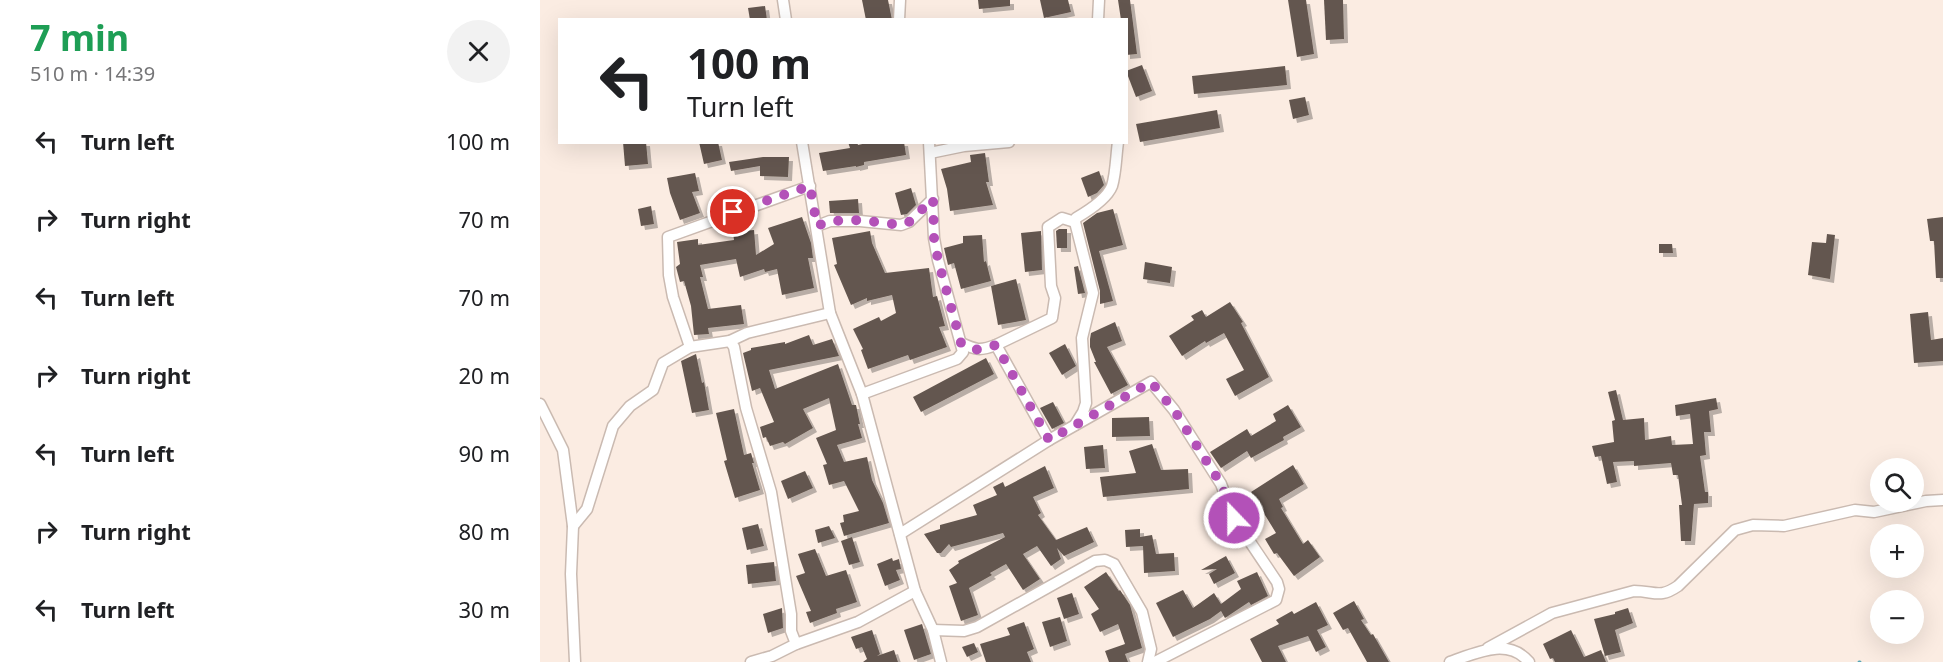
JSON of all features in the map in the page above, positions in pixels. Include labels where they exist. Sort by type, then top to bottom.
[{"type":"street","points":[[783,0],[786,18]]},
{"type":"street","points":[[899,18],[900,0]]},
{"type":"street","points":[[1098,18],[1099,0]]},
{"type":"street","points":[[802,144],[830,313],[862,394],[915,591],[933,630],[941,662]]},
{"type":"street","points":[[862,394],[957,359],[963,352],[934,238],[930,148],[986,144]]},
{"type":"street","points":[[1073,428],[1086,403],[1082,338],[1093,293],[1075,222],[1076,218],[1087,212],[1108,192],[1112,185],[1118,144]]},
{"type":"street","points":[[690,347],[673,297],[669,275],[668,237],[810,186]]},
{"type":"street","points":[[817,226],[830,221],[860,220],[901,225],[909,222],[933,199]]},
{"type":"street","points":[[961,343],[975,350],[996,345],[1052,318],[1054,298],[1051,286],[1048,227],[1062,218],[1075,222]]},
{"type":"street","points":[[573,526],[587,509],[613,426],[630,406],[653,390],[663,363],[690,347],[730,341],[747,333],[830,313]]},
{"type":"street","points":[[730,341],[734,348],[746,408],[771,492],[791,614],[790,631],[796,644]]},
{"type":"street","points":[[996,345],[1049,440]]},
{"type":"street","points":[[900,534],[1049,440],[1151,382],[1174,410],[1221,484],[1234,518],[1279,590],[1276,600],[1155,662]]},
{"type":"street","points":[[540,404],[563,450],[573,526],[575,662]]},
{"type":"street","points":[[1450,662],[1488,648],[1552,613],[1628,592],[1645,591],[1662,595],[1668,593],[1735,530],[1745,526],[1784,526],[1855,510],[1874,513],[1926,501],[1943,500]]},
{"type":"street","points":[[933,630],[964,631],[977,627],[1095,561],[1105,560],[1114,564],[1142,612],[1152,650],[1148,662]]},
{"type":"street","points":[[751,662],[858,622],[915,591]]},
{"type":"street","points":[[1488,648],[1521,653],[1529,662]]},
{"type":"street","points":[[1152,650],[1166,657]]},
{"type":"building","points":[[862,0],[888,0],[892,18],[866,18]]},
{"type":"building","points":[[978,0],[1010,0],[1010,6],[979,9]]},
{"type":"building","points":[[1040,0],[1068,0],[1071,12],[1044,18]]},
{"type":"building","points":[[1118,0],[1130,0],[1137,54],[1128,55],[1128,18],[1121,18]]},
{"type":"building","points":[[1288,0],[1306,0],[1314,54],[1297,57]]},
{"type":"building","points":[[1324,0],[1343,0],[1344,39],[1326,40]]},
{"type":"building","points":[[765,6],[767,18],[750,18],[748,8]]},
{"type":"building","points":[[1142,65],[1152,91],[1136,97],[1128,70]]},
{"type":"building","points":[[1285,66],[1287,85],[1194,94],[1192,76]]},
{"type":"building","points":[[1305,97],[1309,115],[1293,119],[1289,100]]},
{"type":"building","points":[[1217,110],[1220,128],[1140,142],[1136,124]]},
{"type":"building","points":[[623,144],[646,144],[648,164],[625,166]]},
{"type":"building","points":[[699,144],[718,144],[722,160],[704,164]]},
{"type":"building","points":[[849,144],[904,144],[906,155],[864,162],[864,165],[856,167],[823,171],[819,153],[850,148]]},
{"type":"building","points":[[985,153],[989,182],[986,182],[993,205],[950,211],[941,169],[971,162],[970,155]]},
{"type":"building","points":[[763,157],[789,157],[788,177],[760,176],[760,166],[731,171],[729,162]]},
{"type":"building","points":[[1099,171],[1104,185],[1097,193],[1088,197],[1081,178]]},
{"type":"building","points":[[695,173],[699,191],[692,192],[700,213],[680,220],[667,178]]},
{"type":"building","points":[[911,188],[916,205],[907,214],[901,215],[895,193]]},
{"type":"building","points":[[858,199],[859,213],[830,213],[829,201]]},
{"type":"building","points":[[651,206],[654,224],[641,226],[638,209]]},
{"type":"building","points":[[1113,209],[1123,245],[1099,251],[1113,301],[1100,304],[1100,291],[1083,223],[1097,213]]},
{"type":"building","points":[[802,217],[811,243],[813,258],[808,258],[814,288],[782,295],[777,269],[765,272],[764,269],[740,277],[736,259],[700,265],[703,277],[700,277],[708,309],[741,305],[744,324],[708,328],[709,334],[694,335],[691,306],[684,281],[680,282],[676,267],[680,264],[677,242],[698,239],[698,245],[734,240],[733,232],[754,230],[756,255],[774,244],[768,228]]},
{"type":"building","points":[[1943,217],[1943,278],[1936,278],[1934,241],[1930,241],[1927,219]]},
{"type":"building","points":[[1067,229],[1067,248],[1057,248],[1056,231]]},
{"type":"building","points":[[870,231],[872,243],[885,273],[929,268],[933,297],[937,296],[945,326],[939,327],[947,347],[910,360],[908,355],[868,369],[861,350],[863,349],[853,329],[879,317],[881,321],[896,313],[892,295],[867,301],[867,298],[851,305],[834,265],[837,264],[832,238]]},
{"type":"building","points":[[1041,231],[1042,270],[1025,272],[1021,233]]},
{"type":"building","points":[[1827,234],[1835,235],[1830,279],[1808,275],[1812,242],[1826,243]]},
{"type":"building","points":[[982,235],[984,262],[986,261],[991,281],[961,289],[954,263],[948,265],[944,248],[963,243],[963,236]]},
{"type":"building","points":[[1659,244],[1672,244],[1673,253],[1659,253]]},
{"type":"building","points":[[1145,262],[1172,267],[1170,283],[1143,279]]},
{"type":"building","points":[[1078,266],[1085,293],[1078,294],[1074,267]]},
{"type":"building","points":[[1016,279],[1026,320],[998,325],[991,286]]},
{"type":"building","points":[[1230,302],[1243,322],[1241,323],[1269,377],[1235,396],[1226,379],[1244,370],[1224,333],[1206,343],[1205,341],[1182,356],[1169,336],[1194,320],[1191,316],[1202,310],[1206,317]]},
{"type":"building","points":[[1928,312],[1931,340],[1943,338],[1943,361],[1914,363],[1910,314]]},
{"type":"building","points":[[1115,322],[1122,341],[1107,347],[1128,385],[1111,394],[1094,362],[1096,362],[1090,347],[1090,339],[1091,333]]},
{"type":"building","points":[[809,335],[813,345],[832,339],[839,356],[769,370],[775,389],[838,364],[852,405],[856,405],[862,438],[837,445],[844,462],[867,457],[872,480],[889,523],[844,536],[840,523],[844,522],[843,515],[859,511],[844,481],[829,485],[823,465],[827,464],[816,438],[836,430],[829,398],[803,409],[813,428],[785,444],[783,442],[770,446],[766,437],[763,438],[760,427],[774,422],[760,388],[752,391],[743,353],[751,348],[785,342],[785,344]]},
{"type":"building","points":[[1065,344],[1076,366],[1062,375],[1049,353]]},
{"type":"building","points":[[696,354],[709,410],[692,413],[681,361]]},
{"type":"building","points":[[986,358],[994,374],[921,412],[913,397]]},
{"type":"building","points":[[1616,390],[1623,420],[1644,418],[1645,440],[1671,436],[1672,445],[1693,444],[1690,414],[1676,416],[1675,405],[1716,398],[1718,409],[1709,411],[1711,432],[1704,432],[1706,455],[1700,456],[1705,492],[1708,492],[1708,503],[1694,504],[1691,541],[1681,541],[1679,505],[1682,505],[1678,475],[1673,475],[1671,463],[1634,466],[1634,461],[1613,462],[1617,482],[1607,484],[1601,456],[1595,457],[1592,446],[1614,442],[1612,421],[1615,420],[1608,392]]},
{"type":"building","points":[[1053,402],[1064,423],[1052,429],[1040,408]]},
{"type":"building","points":[[1288,405],[1301,427],[1283,437],[1284,440],[1251,458],[1247,451],[1221,468],[1210,452],[1247,429],[1251,436],[1276,421],[1273,414]]},
{"type":"building","points":[[734,409],[744,455],[751,453],[760,490],[735,498],[724,461],[727,460],[716,413]]},
{"type":"building","points":[[1149,417],[1150,436],[1112,437],[1112,418]]},
{"type":"building","points":[[1152,444],[1161,470],[1188,469],[1189,489],[1103,497],[1100,477],[1136,473],[1129,451]]},
{"type":"building","points":[[1103,445],[1105,468],[1086,469],[1084,447]]},
{"type":"building","points":[[1293,465],[1304,484],[1279,499],[1283,507],[1281,508],[1303,544],[1308,540],[1320,557],[1294,576],[1277,553],[1274,554],[1265,539],[1276,533],[1251,492]]},
{"type":"building","points":[[1045,466],[1054,488],[1033,497],[1041,513],[1038,515],[1056,540],[1087,527],[1094,542],[1064,556],[1057,548],[1061,559],[1051,566],[1037,546],[1023,554],[1040,579],[1023,590],[1006,564],[990,573],[992,575],[969,588],[978,615],[961,621],[949,586],[957,583],[949,570],[959,563],[958,561],[1005,537],[1003,533],[951,547],[949,544],[941,553],[937,553],[924,534],[940,529],[940,525],[977,515],[973,505],[997,495],[993,487],[1003,482],[1005,487]]},
{"type":"building","points":[[805,471],[813,488],[788,499],[781,481]]},
{"type":"building","points":[[758,524],[764,546],[747,550],[742,528]]},
{"type":"building","points":[[829,526],[835,538],[818,543],[815,530]]},
{"type":"building","points":[[1140,529],[1140,537],[1152,535],[1156,554],[1174,553],[1175,571],[1144,573],[1143,546],[1126,547],[1125,530]]},
{"type":"building","points":[[852,537],[860,562],[849,565],[841,541]]},
{"type":"building","points":[[815,549],[826,576],[846,570],[857,602],[836,609],[837,613],[810,623],[806,612],[811,611],[796,576],[805,573],[798,554]]},
{"type":"building","points":[[1226,556],[1235,573],[1214,584],[1209,574],[1217,569],[1201,570]]},
{"type":"building","points":[[892,558],[893,561],[899,559],[901,569],[896,570],[900,580],[885,586],[877,564]]},
{"type":"building","points":[[774,562],[776,581],[748,584],[746,565]]},
{"type":"building","points":[[1106,572],[1130,605],[1142,648],[1125,654],[1128,662],[1109,662],[1105,651],[1125,644],[1118,624],[1100,632],[1091,614],[1099,609],[1084,587]]},
{"type":"building","points":[[1257,572],[1268,596],[1251,605],[1249,602],[1225,618],[1221,611],[1173,637],[1156,603],[1183,590],[1193,608],[1214,593],[1221,604],[1241,589],[1237,581]]},
{"type":"building","points":[[1072,593],[1079,614],[1064,619],[1057,598]]},
{"type":"building","points":[[1354,601],[1364,619],[1361,620],[1371,635],[1373,634],[1389,662],[1367,662],[1348,628],[1343,630],[1333,613]]},
{"type":"building","points":[[1316,602],[1328,625],[1317,630],[1326,647],[1316,652],[1308,636],[1278,646],[1286,662],[1262,662],[1250,639],[1279,624],[1276,620],[1292,611],[1294,614]]},
{"type":"building","points":[[782,608],[783,628],[768,633],[763,614]]},
{"type":"building","points":[[1628,608],[1633,623],[1615,630],[1621,652],[1605,656],[1594,619]]},
{"type":"building","points":[[1060,617],[1067,641],[1050,647],[1042,622]]},
{"type":"building","points":[[1024,622],[1034,649],[1027,652],[1031,662],[986,662],[980,644],[1010,635],[1007,628]]},
{"type":"building","points":[[922,624],[931,654],[914,660],[904,630]]},
{"type":"building","points":[[872,630],[880,654],[877,656],[894,650],[898,662],[863,662],[867,659],[862,647],[856,649],[851,637]]},
{"type":"building","points":[[1571,630],[1584,657],[1601,650],[1606,662],[1555,662],[1553,658],[1550,659],[1543,644]]},
{"type":"building","points":[[974,643],[978,652],[967,657],[962,647]]},
{"type":"route","points":[[733,212],[810,186],[817,226],[830,221],[860,220],[901,225],[909,222],[933,199],[934,238],[938,260],[961,343],[975,350],[996,345],[1049,440],[1151,382],[1174,410],[1221,484],[1234,518]]}]
